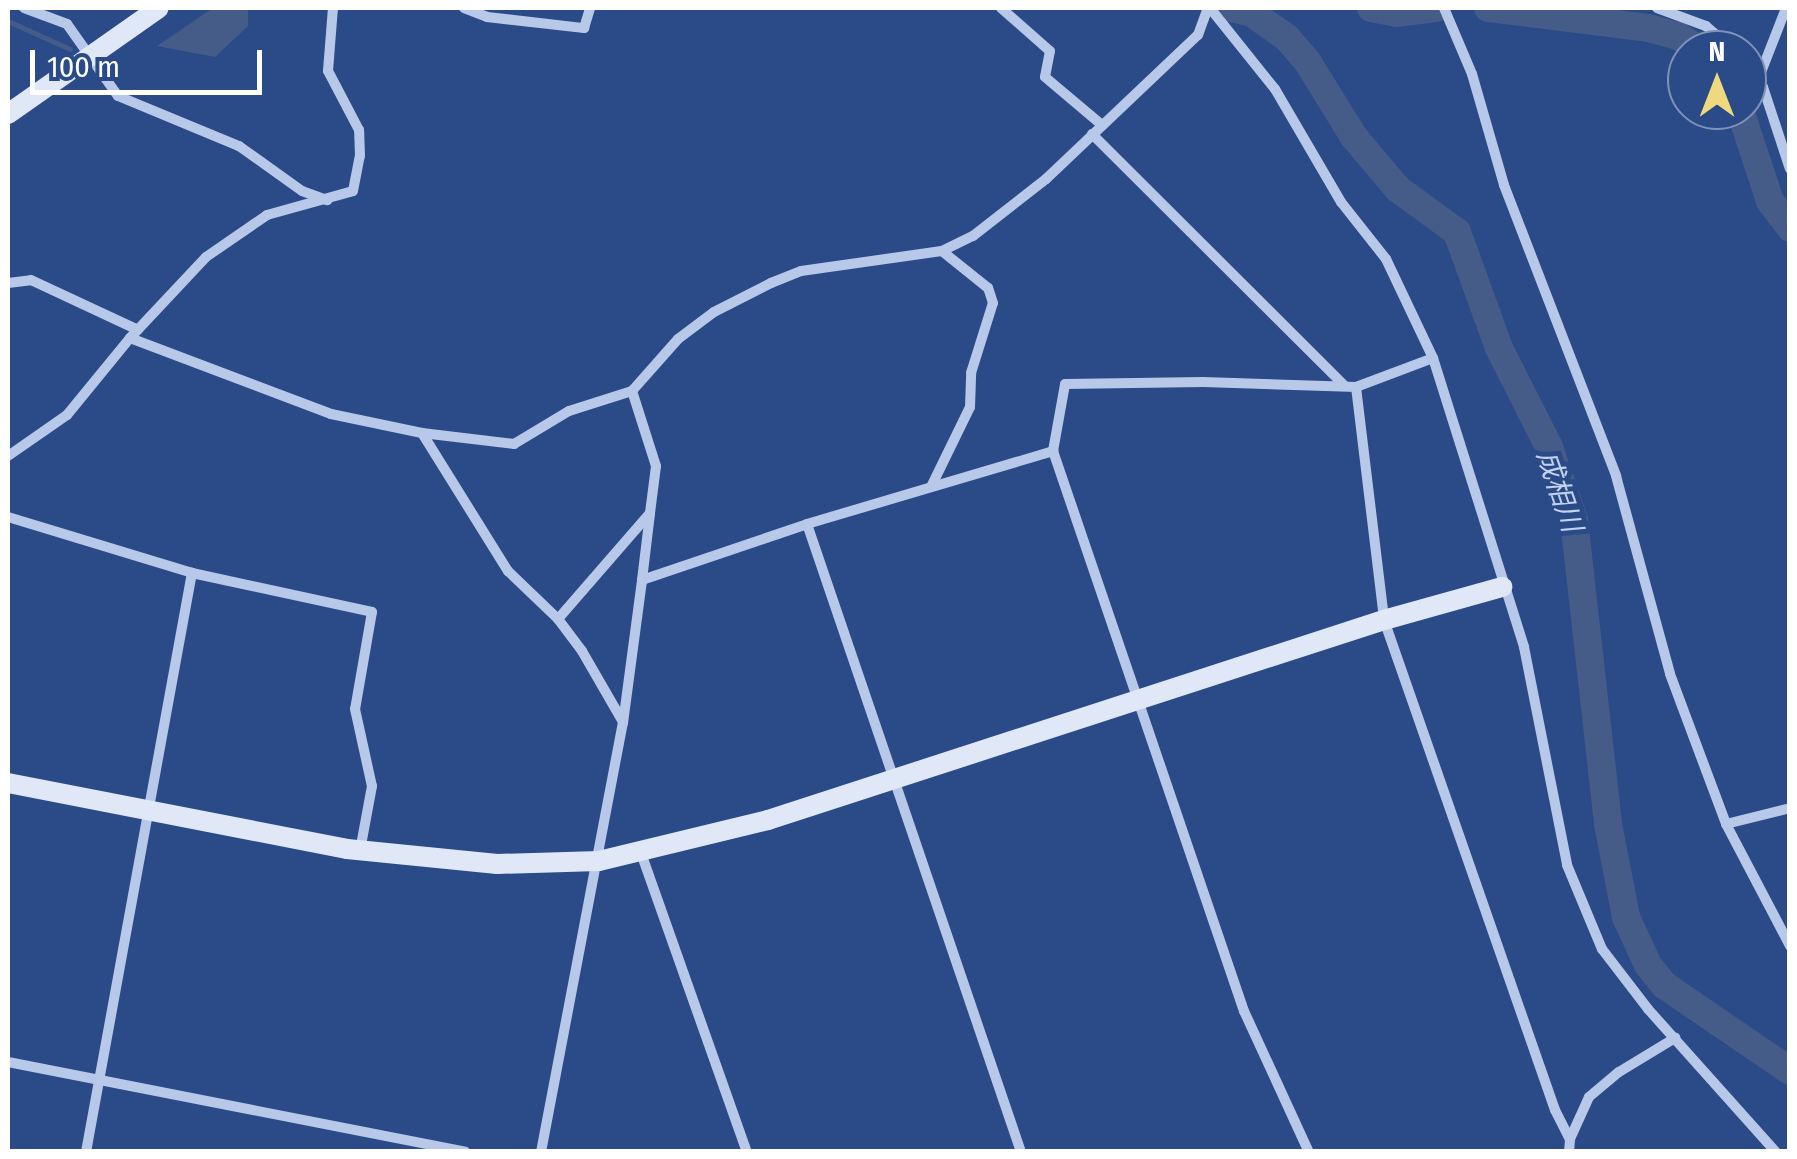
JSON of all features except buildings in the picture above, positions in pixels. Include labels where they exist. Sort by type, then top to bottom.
[{"type":"street","points":[[24,8],[68,24],[92,52],[118,96],[239,146],[302,191],[328,200]]},
{"type":"street","points":[[8,114],[159,8]]},
{"type":"street","points":[[8,456],[56,425],[93,388],[134,334],[206,257],[267,215],[352,191],[360,156],[359,130],[328,71],[333,8]]},
{"type":"street","points":[[464,8],[487,17],[584,28],[590,8]]},
{"type":"street","points":[[1001,8],[1050,51],[1045,77],[1102,125]]},
{"type":"street","points":[[8,282],[31,280],[134,334],[331,414],[422,433],[514,444],[570,411],[632,391],[678,339],[714,312],[772,283],[801,271],[942,251],[973,236],[1010,208],[1198,35],[1209,8],[1275,89],[1341,202],[1386,259],[1433,358],[1524,647],[1567,865],[1602,949],[1776,1152]]},
{"type":"street","points":[[1444,8],[1472,74],[1504,184],[1616,476],[1670,674],[1726,824],[1790,946]]},
{"type":"street","points":[[1657,8],[1711,30]]},
{"type":"street","points":[[1767,57],[1786,8]]},
{"type":"street","points":[[1767,105],[1790,169]]},
{"type":"street","points":[[1092,134],[1351,387],[1384,620],[1548,1091],[1570,1138]]},
{"type":"street","points":[[931,488],[970,406],[971,373],[993,303],[988,288],[942,251]]},
{"type":"street","points":[[1308,1151],[1244,1011],[1054,451],[1064,384],[1351,387],[1433,358]]},
{"type":"street","points":[[541,1152],[624,723],[656,466],[632,391]]},
{"type":"street","points":[[422,433],[508,571],[558,619],[582,651],[624,723]]},
{"type":"street","points":[[642,580],[807,524],[1054,451]]},
{"type":"street","points":[[558,619],[650,513]]},
{"type":"street","points":[[8,517],[192,573],[372,612],[355,709],[372,786],[360,851]]},
{"type":"street","points":[[807,524],[1021,1152]]},
{"type":"street","points":[[86,1152],[96,1079],[192,573]]},
{"type":"street","points":[[8,783],[360,851],[496,864],[598,862],[768,820],[1384,620],[1502,587]]},
{"type":"street","points":[[1726,824],[1790,808]]},
{"type":"street","points":[[641,853],[747,1152]]},
{"type":"street","points":[[1569,1152],[1570,1138],[1589,1097],[1619,1072],[1675,1038]]},
{"type":"street","points":[[8,1062],[465,1152]]},
{"type":"water","points":[[213,8],[248,8],[248,26],[215,57],[157,46]]},
{"type":"waterway","name":"成相川","points":[[1231,8],[1252,13],[1287,38],[1307,61],[1354,137],[1398,189],[1457,232],[1499,348],[1549,447],[1574,520],[1608,824],[1626,917],[1648,965],[1664,985],[1790,1071]]},
{"type":"waterway","points":[[1371,8],[1396,13],[1436,8]]},
{"type":"waterway","points":[[1488,8],[1667,33]]},
{"type":"waterway","points":[[8,21],[70,49]]},
{"type":"waterway","points":[[1747,130],[1770,201],[1790,228]]}]
